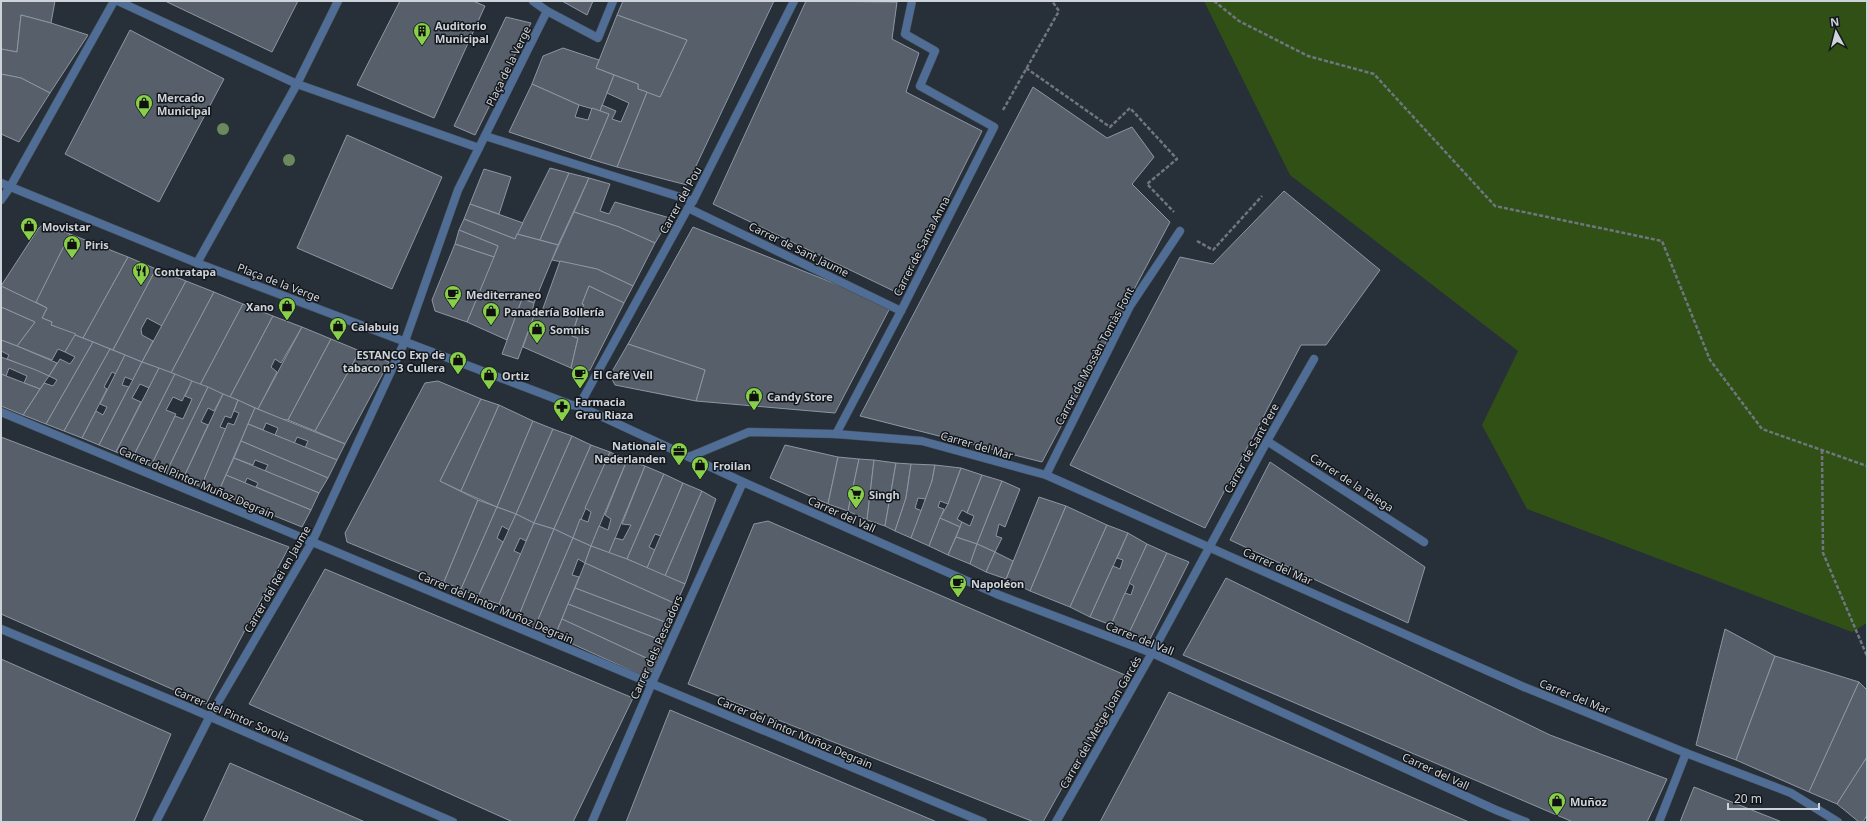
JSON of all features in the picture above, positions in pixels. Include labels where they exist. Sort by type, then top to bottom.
[{"type":"street","points":[[1,200],[10,187],[114,1]]},
{"type":"street","points":[[118,1],[297,84],[479,148]]},
{"type":"street","points":[[197,263],[297,84],[338,1]]},
{"type":"street","points":[[533,1],[547,11],[598,38],[613,1]]},
{"type":"street","name":"Carrer del Pou","points":[[579,406],[691,204],[794,1]]},
{"type":"street","points":[[912,1],[905,34],[935,51],[920,86],[994,127]]},
{"type":"street","name":"Plaça de la Verge","points":[[1,183],[197,263],[405,341],[458,190],[547,11]]},
{"type":"street","name":"Carrer de Santa Anna","points":[[836,434],[901,311],[994,127]]},
{"type":"street","name":"Carrer de Sant Jaume","points":[[485,136],[691,204],[901,311]]},
{"type":"street","name":"Carrer de Mossèn Tomàs Font","points":[[1046,474],[1130,306],[1180,232]]},
{"type":"street","name":"Carrer del Vall","points":[[405,341],[572,405],[579,406],[743,482],[999,595],[1152,653],[1496,810],[1526,822]]},
{"type":"street","name":"Carrer del Rei en Jaume","points":[[156,822],[210,716],[312,542],[405,341]]},
{"type":"street","name":"Carrer de Sant Pere","points":[[1209,548],[1267,441],[1314,359]]},
{"type":"street","name":"Carrer del Pintor Muñoz Degrain","points":[[1,412],[983,822]]},
{"type":"street","name":"Carrer del Mar","points":[[689,457],[749,432],[836,434],[922,440],[1046,474],[1209,548],[1524,687],[1791,794],[1838,822]]},
{"type":"street","name":"Carrer de la Talega","points":[[1267,441],[1424,542]]},
{"type":"street","name":"Carrer dels Pescadors","points":[[592,822],[743,482]]},
{"type":"street","name":"Carrer del Metge Joan Garcés","points":[[1056,822],[1152,653],[1209,548]]},
{"type":"street","name":"Carrer del Pintor Sorolla","points":[[1,629],[210,716],[453,822]]},
{"type":"street","points":[[1660,822],[1686,753]]},
{"type":"path","points":[[994,127],[1059,11],[1052,1]]},
{"type":"path","points":[[1214,1],[1239,21],[1308,56],[1374,74],[1495,206],[1662,241],[1710,360],[1762,429],[1867,466]]},
{"type":"path","points":[[1026,68],[1110,127],[1130,108],[1177,160],[1147,184],[1186,223],[1180,232],[1213,250],[1262,196]]},
{"type":"path","points":[[1822,450],[1823,553],[1867,656]]},
{"type":"green space","points":[[1204,1],[1867,1],[1867,623],[1852,632],[1527,509],[1482,425],[1518,351],[1290,175]]},
{"type":"building","points":[[1,1],[55,1],[51,23],[21,15],[17,52],[1,49]]},
{"type":"building","points":[[165,1],[298,1],[272,52]]},
{"type":"building","name":"Auditorio Municipal","points":[[400,1],[473,1],[485,6],[434,118],[357,85]]},
{"type":"building","points":[[562,1],[593,1],[587,15]]},
{"type":"building","points":[[623,1],[774,1],[687,185],[617,167],[647,92],[660,97],[687,40],[617,15]]},
{"type":"building","points":[[806,1],[897,2],[892,39],[919,53],[906,92],[982,131],[900,294],[713,204]]},
{"type":"building","points":[[21,15],[88,35],[50,93],[21,78],[1,74],[1,49],[17,52]]},
{"type":"building","points":[[617,15],[687,40],[660,97],[638,89],[638,84],[596,68]]},
{"type":"building","points":[[506,17],[531,23],[475,135],[454,126]]},
{"type":"building","name":"Mercado Municipal","points":[[130,30],[224,79],[159,202],[65,154]]},
{"type":"building","points":[[563,48],[599,60],[596,68],[614,75],[600,111],[579,105],[532,84],[543,56]]},
{"type":"building","points":[[1,74],[21,78],[50,93],[19,142],[1,134]]},
{"type":"building","points":[[614,75],[638,84],[638,89],[647,92],[617,167],[590,159],[609,114],[600,111],[602,105],[616,111],[612,119],[621,122],[629,103],[607,93]]},
{"type":"building","points":[[532,84],[579,105],[575,117],[588,120],[592,108],[609,114],[590,159],[509,132]]},
{"type":"building","points":[[1033,87],[1107,138],[1132,127],[1154,157],[1132,184],[1170,222],[1042,462],[860,416]]},
{"type":"building","points":[[347,135],[442,177],[392,289],[297,248]]},
{"type":"building","points":[[550,168],[569,173],[540,240],[517,234]]},
{"type":"building","points":[[484,169],[511,177],[499,214],[470,204]]},
{"type":"building","points":[[569,173],[589,178],[558,245],[540,240]]},
{"type":"building","points":[[589,178],[610,184],[600,211],[609,214],[615,202],[670,218],[655,243],[619,227],[574,212]]},
{"type":"building","points":[[1284,191],[1380,270],[1326,345],[1301,345],[1205,528],[1070,465],[1180,257],[1213,264]]},
{"type":"building","points":[[470,204],[523,223],[515,239],[464,219]]},
{"type":"building","points":[[574,212],[619,227],[655,243],[633,286],[597,269],[552,260]]},
{"type":"building","points":[[464,219],[515,239],[517,234],[558,245],[534,303],[522,299],[507,340],[467,322],[498,246],[459,230]]},
{"type":"building","points":[[47,225],[70,234],[36,303],[1,286],[38,229],[41,226]]},
{"type":"building","points":[[693,227],[891,306],[835,413],[696,401],[705,370],[628,344]]},
{"type":"building","points":[[459,230],[498,246],[494,257],[455,244]]},
{"type":"building","points":[[70,234],[128,257],[83,338],[51,325],[52,322],[42,318],[47,308],[36,302]]},
{"type":"building","points":[[455,244],[494,257],[467,322],[435,311],[432,300]]},
{"type":"building","points":[[128,257],[156,269],[113,350],[83,338]]},
{"type":"building","points":[[560,261],[597,269],[633,286],[624,303],[589,286],[582,304],[584,305],[577,319],[572,336],[578,338],[571,368],[523,347],[533,318],[542,311]]},
{"type":"building","points":[[156,269],[186,281],[162,326],[147,318],[141,329],[142,335],[153,341],[142,362],[113,350]]},
{"type":"building","points":[[186,281],[214,292],[171,373],[142,362]]},
{"type":"building","points":[[1,286],[47,308],[42,318],[52,322],[51,325],[76,334],[65,352],[58,349],[52,360],[17,346],[35,322],[1,307]]},
{"type":"building","points":[[589,286],[624,303],[590,370],[582,373],[571,368],[578,338],[572,336],[577,319],[584,305],[582,304]]},
{"type":"building","points":[[214,292],[243,304],[200,385],[171,373]]},
{"type":"building","points":[[522,299],[534,303],[532,312],[538,313],[533,318],[518,359],[502,354]]},
{"type":"building","points":[[243,304],[273,316],[230,397],[200,385]]},
{"type":"building","points":[[1,307],[35,322],[17,346],[1,340]]},
{"type":"building","points":[[273,316],[302,327],[281,363],[275,359],[271,367],[277,372],[258,409],[230,397]]},
{"type":"building","points":[[302,327],[331,339],[288,420],[281,419],[258,409]]},
{"type":"building","points":[[75,335],[93,342],[46,424],[23,415],[44,383],[53,386],[57,380],[49,376],[60,359],[70,364],[75,357],[65,352]]},
{"type":"building","points":[[331,339],[360,351],[315,431],[288,420]]},
{"type":"building","points":[[1,340],[57,363],[49,376],[7,359],[9,355],[1,351]]},
{"type":"building","points":[[93,342],[110,349],[64,431],[46,424]]},
{"type":"building","points":[[628,344],[705,370],[696,401],[615,385],[610,375]]},
{"type":"building","points":[[110,349],[125,355],[116,374],[112,372],[104,387],[107,389],[82,438],[64,431]]},
{"type":"building","points":[[360,351],[389,362],[345,444],[315,431]]},
{"type":"building","points":[[125,355],[142,362],[133,380],[125,377],[122,385],[129,387],[99,445],[82,438],[96,411],[103,415],[107,407],[100,404]]},
{"type":"building","points":[[1,357],[49,376],[40,389],[24,383],[27,376],[9,368],[6,376],[1,374]]},
{"type":"building","points":[[142,362],[159,368],[149,388],[140,384],[132,398],[141,402],[116,452],[99,445]]},
{"type":"building","points":[[159,368],[175,374],[132,459],[116,452]]},
{"type":"building","points":[[1,374],[40,389],[23,415],[1,406]]},
{"type":"building","points":[[175,374],[192,381],[182,401],[173,397],[166,410],[176,414],[151,466],[132,459]]},
{"type":"building","points":[[192,381],[208,387],[166,473],[151,466],[175,416],[183,419],[192,399],[185,396]]},
{"type":"building","points":[[438,381],[481,399],[440,481],[478,500],[444,582],[347,542],[345,533],[425,383]]},
{"type":"building","points":[[208,387],[223,394],[214,411],[208,408],[201,422],[208,425],[183,479],[166,473]]},
{"type":"building","points":[[223,394],[238,400],[231,418],[225,416],[220,427],[226,429],[201,487],[183,479]]},
{"type":"building","points":[[481,399],[499,405],[461,491],[440,481]]},
{"type":"building","points":[[238,400],[255,408],[218,493],[201,487],[228,423],[234,425],[239,413],[234,411]]},
{"type":"building","points":[[499,405],[533,421],[497,507],[461,491]]},
{"type":"building","points":[[255,408],[345,444],[337,460],[305,448],[308,441],[297,437],[294,444],[275,435],[278,428],[266,423],[263,430],[248,424]]},
{"type":"building","points":[[533,421],[553,429],[516,514],[497,507]]},
{"type":"building","points":[[248,424],[337,460],[328,478],[241,441]]},
{"type":"building","points":[[553,429],[572,436],[534,523],[516,514]]},
{"type":"building","points":[[572,436],[591,445],[554,529],[534,523]]},
{"type":"building","points":[[1,437],[289,547],[206,704],[1,614]]},
{"type":"building","points":[[241,441],[328,478],[319,493],[265,471],[268,465],[255,460],[253,465],[234,458]]},
{"type":"building","points":[[591,445],[610,452],[573,538],[554,529]]},
{"type":"building","points":[[785,445],[838,457],[828,504],[770,478]]},
{"type":"building","points":[[610,452],[627,460],[591,546],[573,538],[580,519],[588,522],[591,512],[585,508]]},
{"type":"building","points":[[838,457],[859,459],[848,511],[828,504]]},
{"type":"building","points":[[234,458],[319,493],[311,510],[256,487],[258,483],[247,478],[245,483],[226,475]]},
{"type":"building","points":[[859,459],[874,460],[867,520],[848,511]]},
{"type":"building","points":[[627,460],[645,466],[609,553],[591,546],[599,526],[608,530],[611,519],[605,515]]},
{"type":"building","points":[[874,460],[896,463],[885,526],[867,520]]},
{"type":"building","points":[[1270,462],[1425,567],[1408,623],[1230,540]]},
{"type":"building","points":[[896,463],[911,464],[906,498],[895,531],[885,526]]},
{"type":"building","points":[[911,464],[935,465],[926,499],[918,498],[915,508],[922,511],[911,538],[895,531],[906,498]]},
{"type":"building","points":[[935,465],[961,468],[948,504],[940,501],[938,507],[944,509],[929,546],[911,538],[932,481]]},
{"type":"building","points":[[645,466],[664,474],[627,559],[609,553],[615,538],[623,540],[631,525],[622,524]]},
{"type":"building","points":[[961,468],[982,475],[967,513],[962,510],[957,519],[962,522],[960,527],[940,518],[948,504]]},
{"type":"building","points":[[664,474],[683,483],[661,536],[655,534],[649,547],[655,550],[647,568],[627,559]]},
{"type":"building","points":[[226,475],[311,510],[302,527],[218,493]]},
{"type":"building","points":[[982,475],[1002,481],[977,544],[956,537],[962,522],[970,526],[974,516],[967,513]]},
{"type":"building","points":[[1002,481],[1020,489],[1005,527],[999,524],[996,536],[1002,538],[995,552],[977,544]]},
{"type":"building","points":[[683,483],[702,491],[665,576],[647,568]]},
{"type":"building","points":[[702,491],[716,499],[685,584],[665,576]]},
{"type":"building","points":[[1039,497],[1066,506],[1030,591],[1006,579]]},
{"type":"building","points":[[478,500],[497,507],[461,589],[444,582]]},
{"type":"building","points":[[1066,506],[1107,525],[1070,607],[1030,591]]},
{"type":"building","points":[[497,507],[516,514],[509,530],[502,526],[497,538],[503,542],[478,597],[461,589]]},
{"type":"building","points":[[516,514],[534,523],[526,541],[520,538],[514,551],[521,554],[499,604],[478,597]]},
{"type":"building","points":[[940,518],[960,527],[948,555],[929,546]]},
{"type":"building","points":[[768,521],[1125,675],[1043,822],[1034,822],[688,684],[754,524]]},
{"type":"building","points":[[534,523],[554,529],[517,620],[499,604]]},
{"type":"building","points":[[1107,525],[1128,533],[1090,617],[1070,607]]},
{"type":"building","points":[[554,529],[573,538],[537,622],[536,629],[517,620]]},
{"type":"building","points":[[1128,533],[1147,544],[1111,625],[1090,617],[1113,566],[1120,569],[1123,560],[1117,558]]},
{"type":"building","points":[[956,537],[977,544],[970,564],[948,555]]},
{"type":"building","points":[[573,538],[591,546],[585,563],[578,559],[572,575],[579,577],[557,631],[537,622]]},
{"type":"building","points":[[977,544],[995,552],[986,572],[970,564]]},
{"type":"building","points":[[1147,544],[1167,553],[1129,633],[1111,625],[1125,593],[1131,595],[1134,586],[1129,583]]},
{"type":"building","points":[[591,546],[627,559],[685,584],[676,604],[585,563]]},
{"type":"building","points":[[995,552],[1013,561],[1006,579],[986,572]]},
{"type":"building","points":[[1167,553],[1189,562],[1149,641],[1129,633]]},
{"type":"building","points":[[585,563],[676,604],[670,624],[575,588]]},
{"type":"building","points":[[325,569],[633,698],[573,822],[513,822],[249,704]]},
{"type":"building","points":[[1226,578],[1550,735],[1667,779],[1647,822],[1573,822],[1183,655]]},
{"type":"building","points":[[575,588],[670,624],[663,641],[568,604]]},
{"type":"building","points":[[568,604],[663,641],[657,663],[562,619]]},
{"type":"building","points":[[562,619],[657,663],[653,671],[643,676],[555,636]]},
{"type":"building","points":[[1725,629],[1775,656],[1736,760],[1696,745]]},
{"type":"building","points":[[1775,656],[1859,682],[1809,792],[1736,760]]},
{"type":"building","points":[[1,659],[171,734],[134,822],[1,822]]},
{"type":"building","points":[[1859,682],[1867,690],[1867,757],[1837,804],[1809,792]]},
{"type":"building","points":[[1169,692],[1469,822],[1100,822]]},
{"type":"building","points":[[670,710],[937,822],[626,822]]},
{"type":"building","points":[[1867,757],[1867,815],[1863,822],[1859,822],[1837,804]]},
{"type":"building","points":[[230,763],[365,822],[203,822]]},
{"type":"building","points":[[1694,787],[1782,822],[1680,822]]},
{"type":"place","name":"Auditorio Municipal","points":[[422,46]]},
{"type":"place","name":"Mercado Municipal","points":[[144,118]]},
{"type":"place","name":"Movistar","points":[[29,241]]},
{"type":"place","name":"Piris","points":[[72,259]]},
{"type":"place","name":"Contratapa","points":[[141,286]]},
{"type":"place","name":"Mediterraneo","points":[[453,309]]},
{"type":"place","name":"Xano","points":[[287,321]]},
{"type":"place","name":"Panadería Bollería","points":[[491,326]]},
{"type":"place","name":"Calabuig","points":[[338,341]]},
{"type":"place","name":"Somnis","points":[[537,344]]},
{"type":"place","name":"ESTANCO Exp de tabaco nº 3 Cullera","points":[[458,375]]},
{"type":"place","name":"El Café Vell","points":[[580,389]]},
{"type":"place","name":"Ortiz","points":[[489,390]]},
{"type":"place","name":"Candy Store","points":[[754,411]]},
{"type":"place","name":"Farmacia Grau Riaza","points":[[562,422]]},
{"type":"place","name":"Nationale Nederlanden","points":[[679,466]]},
{"type":"place","name":"Froilan","points":[[700,480]]},
{"type":"place","name":"Singh","points":[[856,509]]},
{"type":"place","name":"Napoléon","points":[[958,598]]},
{"type":"place","name":"Muñoz","points":[[1557,816]]}]
